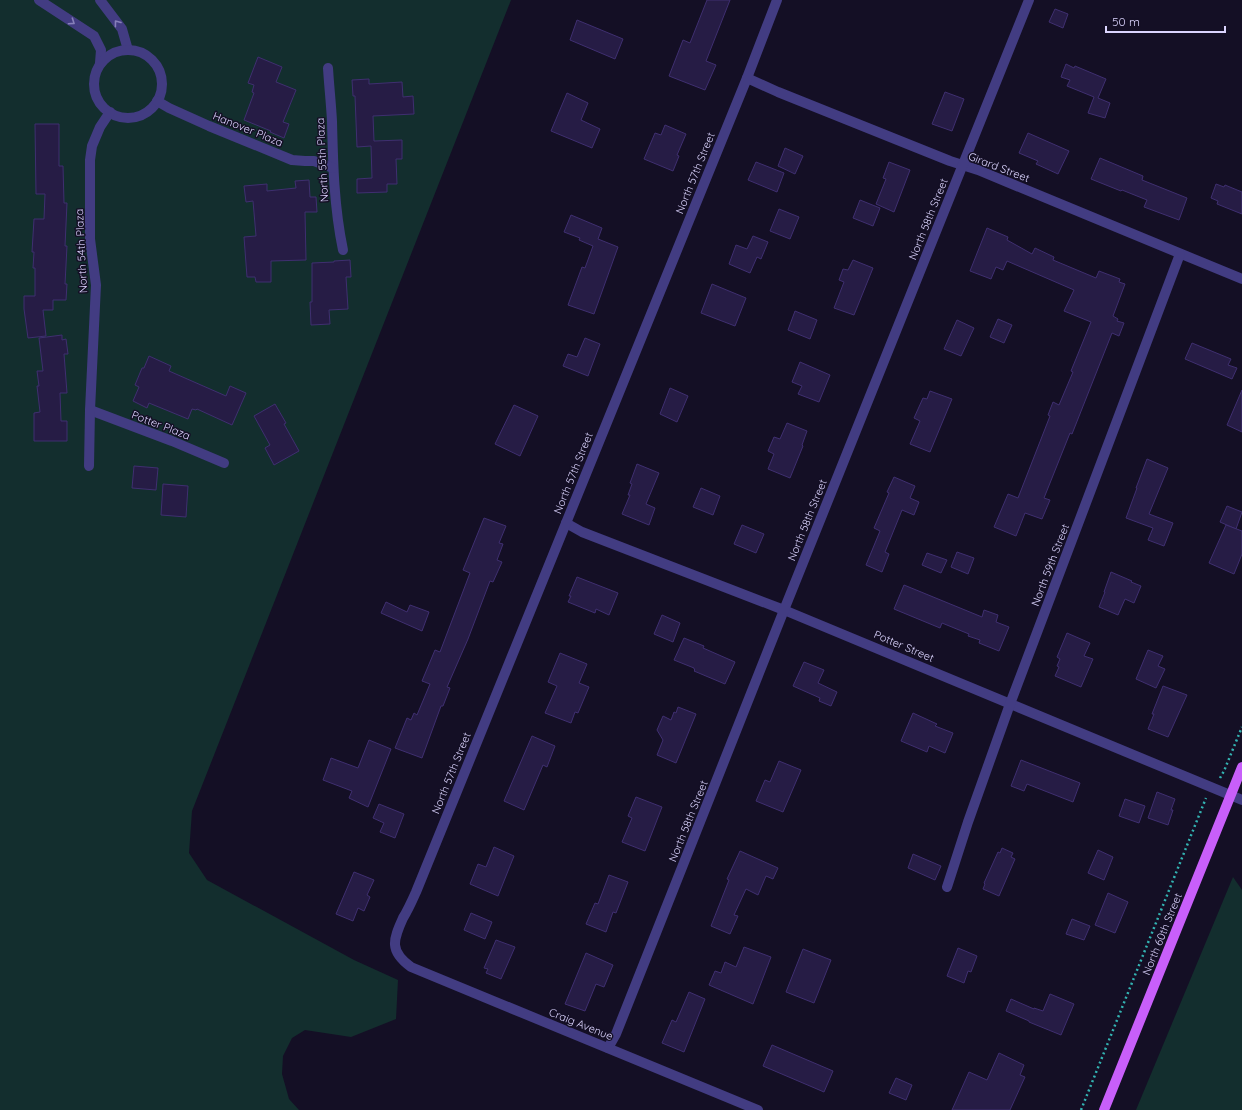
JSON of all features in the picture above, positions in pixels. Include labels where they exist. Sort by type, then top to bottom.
[{"type":"main road","name":"North 60th Street","points":[[1104,1110],[1242,767]]},
{"type":"street","points":[[39,0],[94,36],[101,50],[100,63]]},
{"type":"street","points":[[100,0],[122,29],[128,50]]},
{"type":"street","name":"North 57th Street","points":[[398,955],[395,942],[396,934],[416,892],[747,78],[777,0]]},
{"type":"street","name":"North 58th Street","points":[[608,1048],[616,1034],[784,610],[1029,0]]},
{"type":"street","points":[[128,50],[140,52],[150,58],[158,67],[161,78],[161,90],[157,101],[149,110],[139,116],[116,116],[100,103],[95,93],[95,72],[100,63],[108,56],[118,51],[128,50]]},
{"type":"street","name":"North 55th Plaza","points":[[328,68],[332,119],[333,168],[339,232],[343,250]]},
{"type":"street","name":"Girard Street","points":[[747,78],[778,92],[950,161],[978,170],[1242,279]]},
{"type":"street","name":"Hanover Plaza","points":[[157,101],[208,126],[292,160],[305,162],[314,161],[333,168]]},
{"type":"street","name":"North 54th Plaza","points":[[89,466],[96,285],[90,239],[90,160],[92,146],[100,127],[110,112]]},
{"type":"street","name":"North 59th Street","points":[[946,887],[1010,704],[1180,254]]},
{"type":"street","name":"Potter Plaza","points":[[90,410],[172,441],[224,463]]},
{"type":"street","name":"Potter Street","points":[[566,523],[582,532],[784,610],[1242,800]]},
{"type":"street","name":"Craig Avenue","points":[[398,955],[411,968],[758,1110]]},
{"type":"path","points":[[1081,1110],[1206,798],[1224,771],[1242,727]]},
{"type":"green space","points":[[0,0],[511,0],[192,811],[189,853],[207,880],[354,960],[398,980],[396,1019],[351,1037],[305,1030],[292,1038],[283,1056],[282,1074],[289,1099],[299,1110],[0,1110]]},
{"type":"green space","points":[[1233,877],[1242,890],[1242,1110],[1136,1110]]},
{"type":"building","points":[[707,0],[730,0],[706,61],[716,65],[705,90],[669,76],[683,40],[690,43]]},
{"type":"building","points":[[1055,9],[1068,14],[1063,28],[1049,22]]},
{"type":"building","points":[[577,20],[623,39],[615,59],[570,40]]},
{"type":"building","points":[[258,57],[282,67],[276,82],[296,90],[283,122],[289,124],[284,138],[244,120],[254,93],[252,92],[254,85],[248,83]]},
{"type":"building","points":[[1066,64],[1074,68],[1075,66],[1106,79],[1098,98],[1110,103],[1105,118],[1088,113],[1094,97],[1067,86],[1070,80],[1061,77]]},
{"type":"building","points":[[369,79],[369,84],[402,82],[403,97],[413,96],[414,114],[373,116],[374,141],[402,140],[402,159],[396,159],[397,184],[387,184],[387,192],[357,193],[357,179],[372,178],[371,146],[357,147],[355,96],[353,96],[352,80]]},
{"type":"building","points":[[945,92],[964,99],[952,131],[932,124]]},
{"type":"building","points":[[567,93],[588,103],[581,120],[600,129],[592,148],[551,131]]},
{"type":"building","points":[[35,124],[59,124],[59,166],[63,166],[64,203],[67,203],[65,284],[67,284],[66,300],[53,300],[53,310],[43,310],[46,336],[28,338],[24,309],[24,296],[35,296],[35,268],[33,268],[34,252],[32,252],[34,219],[44,219],[45,194],[36,194]]},
{"type":"building","points":[[665,125],[686,134],[677,155],[679,156],[673,171],[644,159],[655,133],[661,135]]},
{"type":"building","points":[[1028,133],[1069,151],[1058,174],[1036,164],[1038,161],[1019,153]]},
{"type":"building","points":[[785,148],[803,156],[795,174],[778,166]]},
{"type":"building","points":[[1100,158],[1143,176],[1142,180],[1187,198],[1179,220],[1144,207],[1147,200],[1091,179]]},
{"type":"building","points":[[756,162],[784,173],[777,192],[748,180]]},
{"type":"building","points":[[889,162],[910,170],[894,212],[876,204],[886,179],[883,178]]},
{"type":"building","points":[[309,180],[310,197],[316,197],[317,212],[305,212],[306,260],[271,261],[271,282],[256,282],[255,277],[247,277],[244,237],[256,236],[253,201],[246,202],[244,186],[267,184],[267,191],[296,188],[295,181]]},
{"type":"building","points":[[1216,184],[1224,187],[1225,185],[1242,192],[1242,214],[1217,204],[1218,201],[1211,198]]},
{"type":"building","points":[[860,200],[880,208],[873,226],[853,218]]},
{"type":"building","points":[[779,209],[799,217],[790,239],[770,231]]},
{"type":"building","points":[[571,215],[602,228],[598,239],[618,247],[594,314],[568,305],[582,267],[585,268],[593,246],[579,240],[580,238],[564,232]]},
{"type":"building","points":[[987,228],[1008,237],[1007,240],[1032,254],[1035,248],[1054,257],[1053,260],[1096,278],[1099,271],[1120,279],[1119,282],[1125,284],[1113,316],[1118,319],[1117,321],[1124,323],[1119,336],[1112,333],[1072,434],[1070,433],[1044,498],[1050,500],[1042,519],[1025,513],[1016,536],[994,527],[1008,494],[1018,498],[1050,416],[1048,415],[1053,402],[1059,405],[1091,322],[1064,311],[1074,290],[1007,261],[1003,270],[996,267],[991,279],[970,271]]},
{"type":"building","points":[[753,236],[768,242],[761,259],[757,257],[750,273],[729,264],[736,245],[747,249]]},
{"type":"building","points":[[350,260],[351,277],[346,277],[348,309],[329,310],[330,324],[311,325],[310,302],[312,302],[312,263]]},
{"type":"building","points":[[853,260],[873,268],[854,315],[834,308],[844,282],[839,280],[843,269],[848,270]]},
{"type":"building","points":[[712,284],[746,298],[735,326],[701,313]]},
{"type":"building","points":[[795,311],[817,320],[810,339],[788,330]]},
{"type":"building","points":[[998,319],[1012,325],[1004,343],[990,337]]},
{"type":"building","points":[[957,320],[974,328],[961,356],[944,349]]},
{"type":"building","points":[[62,335],[62,340],[66,339],[68,354],[64,354],[67,393],[60,393],[61,421],[67,421],[67,441],[34,441],[34,413],[40,412],[37,371],[43,371],[39,338]]},
{"type":"building","points":[[585,338],[600,344],[588,376],[563,366],[568,354],[577,357]]},
{"type":"building","points":[[1192,343],[1231,359],[1228,365],[1237,368],[1232,379],[1185,359]]},
{"type":"building","points":[[149,356],[171,366],[169,371],[226,396],[230,386],[246,393],[232,425],[197,409],[192,409],[188,419],[149,403],[147,408],[133,401],[139,387],[135,385]]},
{"type":"building","points":[[800,362],[830,375],[819,402],[798,394],[802,386],[792,382]]},
{"type":"building","points":[[670,388],[688,396],[677,422],[660,414]]},
{"type":"building","points":[[1242,390],[1242,432],[1227,425]]},
{"type":"building","points":[[930,391],[952,399],[930,452],[910,444],[920,421],[914,418],[923,398],[927,399]]},
{"type":"building","points":[[275,404],[299,451],[274,465],[265,448],[270,445],[254,416]]},
{"type":"building","points":[[514,405],[538,416],[520,456],[495,444]]},
{"type":"building","points":[[787,423],[807,431],[802,445],[803,446],[790,478],[768,469],[774,454],[768,451],[774,437],[780,439]]},
{"type":"building","points":[[1147,459],[1168,468],[1149,514],[1173,523],[1164,546],[1148,540],[1153,528],[1126,518]]},
{"type":"building","points":[[637,464],[659,473],[646,504],[655,508],[649,525],[622,514],[630,495],[628,495],[632,484],[630,483]]},
{"type":"building","points":[[134,466],[158,468],[156,490],[132,488]]},
{"type":"building","points":[[894,477],[915,486],[910,498],[919,502],[914,515],[902,510],[885,552],[889,554],[882,572],[866,565],[880,531],[874,528]]},
{"type":"building","points":[[163,484],[188,486],[186,517],[161,515]]},
{"type":"building","points":[[701,488],[720,496],[713,515],[693,507]]},
{"type":"building","points":[[1227,506],[1242,512],[1236,529],[1220,522]]},
{"type":"building","points":[[484,518],[506,526],[499,543],[503,544],[497,560],[502,562],[493,582],[490,581],[468,639],[447,687],[450,688],[443,706],[441,706],[422,758],[395,748],[407,718],[411,720],[414,713],[417,715],[430,684],[422,681],[435,650],[440,652],[470,573],[463,570]]},
{"type":"building","points":[[742,525],[764,534],[756,553],[734,544]]},
{"type":"building","points":[[1226,525],[1242,531],[1242,554],[1234,574],[1209,563]]},
{"type":"building","points":[[957,552],[974,558],[968,574],[951,567]]},
{"type":"building","points":[[927,553],[947,560],[941,573],[922,565]]},
{"type":"building","points":[[1111,572],[1141,586],[1134,603],[1125,599],[1118,615],[1099,607]]},
{"type":"building","points":[[577,577],[618,593],[609,615],[596,609],[595,613],[568,602]]},
{"type":"building","points":[[904,585],[982,617],[984,610],[998,615],[996,622],[1009,627],[999,651],[979,643],[980,640],[968,636],[969,634],[942,623],[940,628],[894,609]]},
{"type":"building","points":[[386,602],[407,612],[410,605],[429,612],[422,631],[381,613]]},
{"type":"building","points":[[662,615],[680,623],[673,642],[654,634]]},
{"type":"building","points":[[1067,633],[1090,643],[1084,656],[1093,659],[1081,687],[1055,676],[1059,667],[1057,666],[1060,659],[1057,657]]},
{"type":"building","points":[[684,638],[704,646],[703,648],[735,662],[725,684],[694,671],[694,668],[674,660]]},
{"type":"building","points":[[1148,650],[1163,656],[1158,666],[1165,669],[1156,688],[1136,679]]},
{"type":"building","points":[[560,653],[587,664],[579,683],[589,687],[578,713],[575,712],[571,723],[545,713],[557,686],[548,682]]},
{"type":"building","points":[[804,662],[824,670],[818,683],[837,692],[831,706],[819,701],[820,698],[793,686]]},
{"type":"building","points":[[1163,686],[1187,695],[1168,737],[1148,729]]},
{"type":"building","points":[[678,707],[696,714],[676,763],[657,755],[663,740],[657,730],[663,716],[671,720]]},
{"type":"building","points":[[913,713],[937,724],[935,726],[953,733],[945,753],[929,746],[927,752],[901,741]]},
{"type":"building","points":[[532,736],[555,746],[547,767],[543,765],[524,810],[504,801]]},
{"type":"building","points":[[369,740],[391,749],[368,807],[349,798],[352,791],[323,780],[331,758],[358,768]]},
{"type":"building","points":[[1021,760],[1080,783],[1073,802],[1027,784],[1024,791],[1011,786]]},
{"type":"building","points":[[779,761],[801,770],[783,812],[756,801],[765,780],[770,782]]},
{"type":"building","points":[[1157,792],[1175,799],[1168,825],[1148,818]]},
{"type":"building","points":[[636,797],[662,807],[645,851],[622,842],[632,818],[628,816]]},
{"type":"building","points":[[1125,799],[1145,806],[1139,823],[1119,816]]},
{"type":"building","points":[[379,804],[404,814],[395,838],[380,832],[384,823],[373,818]]},
{"type":"building","points":[[494,847],[514,856],[498,896],[470,884],[478,864],[486,867]]},
{"type":"building","points":[[1002,848],[1013,853],[1011,857],[1015,859],[999,896],[983,889],[984,883],[998,852],[1000,853]]},
{"type":"building","points":[[1098,850],[1113,857],[1104,880],[1088,873]]},
{"type":"building","points":[[740,851],[778,868],[773,879],[766,876],[758,895],[746,889],[734,915],[738,916],[730,934],[711,926],[729,880],[727,879]]},
{"type":"building","points":[[913,854],[941,866],[935,880],[908,868]]},
{"type":"building","points":[[354,872],[374,880],[367,895],[370,897],[364,911],[358,908],[353,921],[336,914]]},
{"type":"building","points":[[609,875],[628,882],[616,913],[613,912],[606,932],[586,924],[595,903],[598,904]]},
{"type":"building","points":[[1108,893],[1128,902],[1115,933],[1095,925]]},
{"type":"building","points":[[471,913],[492,922],[485,939],[464,930]]},
{"type":"building","points":[[1072,919],[1090,926],[1084,940],[1066,934]]},
{"type":"building","points":[[496,940],[515,947],[501,979],[486,973],[488,969],[484,968]]},
{"type":"building","points":[[744,947],[771,957],[753,1004],[709,985],[715,971],[721,973],[725,962],[736,967]]},
{"type":"building","points":[[958,948],[977,956],[971,972],[968,971],[964,983],[947,976]]},
{"type":"building","points":[[803,949],[831,960],[814,1003],[786,992]]},
{"type":"building","points":[[586,953],[613,965],[604,987],[596,984],[585,1011],[565,1004]]},
{"type":"building","points":[[689,992],[705,999],[684,1052],[662,1043],[672,1020],[676,1022]]},
{"type":"building","points":[[1050,994],[1074,1004],[1061,1035],[1006,1011],[1011,999],[1034,1009],[1043,1011]]},
{"type":"building","points":[[772,1045],[833,1071],[824,1092],[763,1066]]},
{"type":"building","points":[[999,1053],[1024,1065],[1020,1075],[1025,1077],[1010,1110],[952,1110],[969,1072],[987,1080]]},
{"type":"building","points":[[896,1078],[912,1085],[906,1100],[889,1093]]}]
